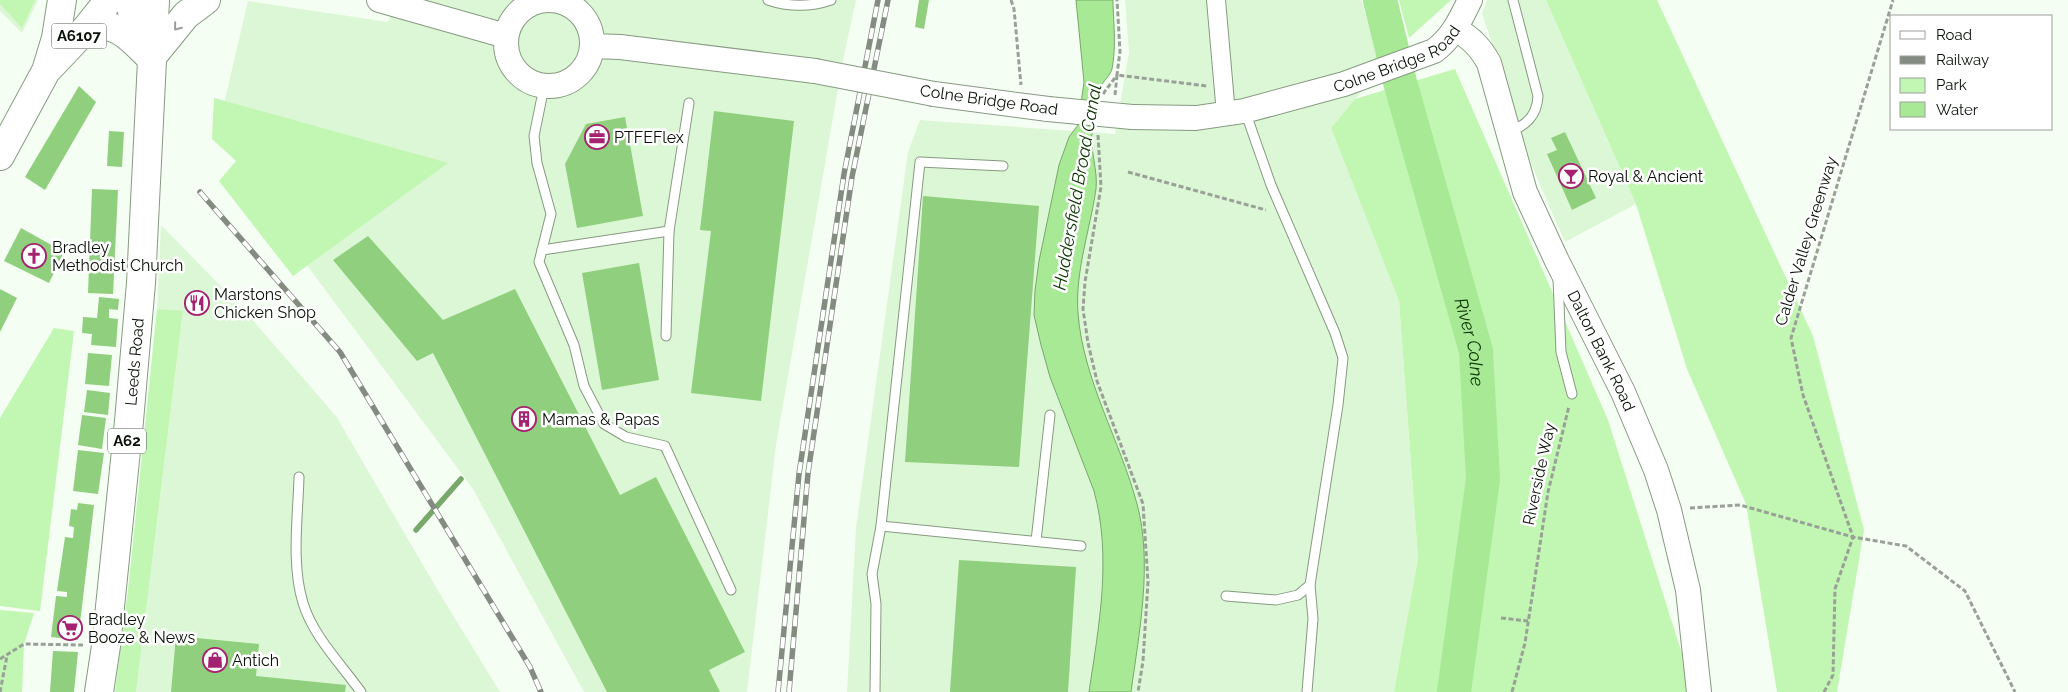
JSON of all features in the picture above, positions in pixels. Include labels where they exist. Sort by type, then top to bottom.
[{"type":"main road","name":"A6107","points":[[0,156],[46,71],[56,38],[62,0]]},
{"type":"main road","points":[[56,38],[83,0]]},
{"type":"main road","name":"A6107","points":[[46,71],[85,30],[109,0]]},
{"type":"main road","name":"Leeds Road","points":[[130,0],[135,22],[151,58]]},
{"type":"main road","name":"Leeds Road","points":[[99,692],[106,646],[141,283],[154,0]]},
{"type":"main road","points":[[85,30],[105,26],[116,30],[128,37],[151,58],[186,15],[206,0]]},
{"type":"main road","points":[[379,0],[506,36]]},
{"type":"main road","points":[[543,0],[558,0],[570,5],[587,22],[592,34],[592,46],[589,60],[577,76],[558,86],[544,87],[526,80],[512,66],[507,54],[506,36],[509,26],[518,14],[529,5],[543,0]]},
{"type":"main road","name":"Colne Bridge Road","points":[[592,46],[620,47],[814,71],[934,94],[1038,108],[1132,117],[1196,118],[1235,113],[1344,84],[1434,51],[1456,29],[1470,0]]},
{"type":"main road","name":"Dalton Bank Road","points":[[1456,29],[1472,39],[1482,50],[1489,64],[1525,192],[1557,261],[1623,392],[1656,470],[1669,510],[1688,590],[1699,692]]},
{"type":"street","points":[[1216,0],[1223,88],[1235,113]]},
{"type":"lane","points":[[768,0],[780,4],[816,5],[831,0]]},
{"type":"lane","points":[[1508,131],[1525,124],[1536,108],[1538,96],[1513,0]]},
{"type":"lane","points":[[544,87],[534,136],[536,163],[551,214],[539,262],[574,345],[584,386],[604,424],[626,437],[665,446],[730,590]]},
{"type":"lane","points":[[666,336],[669,231],[689,103]]},
{"type":"lane","points":[[1235,113],[1284,215],[1335,333],[1343,358],[1338,405],[1310,585],[1313,619],[1307,692]]},
{"type":"lane","points":[[875,692],[876,604],[872,574],[880,526],[920,162],[1003,166]]},
{"type":"lane","points":[[542,250],[669,231]]},
{"type":"lane","points":[[1557,261],[1561,352],[1572,394]]},
{"type":"lane","points":[[1036,542],[1050,415]]},
{"type":"lane","points":[[299,477],[296,575],[303,604],[315,629],[361,692]]},
{"type":"lane","points":[[880,526],[1081,546]]},
{"type":"lane","points":[[1226,596],[1276,600],[1298,595],[1310,585]]},
{"type":"path","points":[[1011,0],[1014,9],[1021,84],[1038,108]]},
{"type":"path","points":[[1114,99],[1120,51],[1117,0]]},
{"type":"path","name":"Calder Valley Greenway","points":[[1853,537],[1803,395],[1790,338],[1893,0]]},
{"type":"path","points":[[1116,75],[1223,88]]},
{"type":"path","points":[[1102,97],[1116,75]]},
{"type":"path","points":[[1098,126],[1101,187],[1085,282],[1083,309],[1088,343],[1097,381],[1143,504],[1148,582],[1143,661],[1138,692]]},
{"type":"path","points":[[1128,172],[1284,215]]},
{"type":"path","name":"Riverside Way","points":[[1512,692],[1528,621],[1548,492],[1572,394]]},
{"type":"path","points":[[1669,510],[1740,505],[1853,537],[1906,546],[1964,592],[2015,692]]},
{"type":"path","points":[[1824,692],[1833,675],[1835,589],[1853,537]]},
{"type":"path","points":[[1501,618],[1528,621]]},
{"type":"path","points":[[0,659],[24,644],[106,646]]},
{"type":"path","points":[[0,692],[7,655]]},
{"type":"shaded area","points":[[0,0],[38,0],[22,33],[0,11]]},
{"type":"shaded area","points":[[397,0],[856,0],[843,60],[776,445],[747,692],[584,692],[473,489],[309,268],[219,125],[248,1],[388,22]]},
{"type":"shaded area","points":[[1125,0],[1361,0],[1382,67],[1331,128],[1399,301],[1418,558],[1394,692],[847,692],[856,528],[908,152],[920,120],[1115,134],[1129,52]]},
{"type":"shaded area","points":[[1487,0],[1546,0],[1636,204],[1565,242],[1531,164],[1482,13]]},
{"type":"shaded area","points":[[161,225],[242,308],[336,416],[440,594],[500,692],[136,692],[183,312],[157,309]]},
{"type":"green space","points":[[0,0],[35,0],[22,28],[0,4]]},
{"type":"green space","points":[[1399,0],[1451,0],[1409,38]]},
{"type":"green space","points":[[1546,0],[1657,0],[1813,336],[1864,530],[1837,692],[1777,692],[1746,504],[1687,369],[1636,204]]},
{"type":"green space","points":[[1455,69],[1608,420],[1688,673],[1690,692],[1394,692],[1418,558],[1399,301],[1331,128],[1355,99]]},
{"type":"green space","points":[[214,98],[448,163],[293,276],[219,181],[236,161],[212,139]]},
{"type":"green space","points":[[157,309],[183,311],[136,692],[115,692],[129,581]]},
{"type":"green space","points":[[54,328],[74,331],[40,611],[0,606],[0,418]]},
{"type":"green space","points":[[0,610],[34,613],[24,644],[22,692],[0,692]]},
{"type":"water","name":"Huddersfield Broad Canal","points":[[1076,0],[1113,0],[1113,61],[1111,72],[1100,88],[1096,104],[1092,147],[1096,189],[1081,266],[1078,313],[1081,338],[1094,386],[1130,480],[1142,527],[1144,550],[1143,598],[1131,692],[1089,692],[1097,642],[1102,591],[1102,541],[1099,516],[1094,491],[1050,377],[1034,315],[1039,261],[1059,165],[1069,137],[1078,125],[1084,82]]},
{"type":"building","points":[[919,0],[929,0],[924,29],[915,27]]},
{"type":"building","points":[[79,86],[96,102],[45,190],[25,177]]},
{"type":"building","points":[[714,111],[794,121],[761,401],[691,393],[711,231],[700,230]]},
{"type":"building","points":[[625,117],[643,216],[577,228],[565,164],[586,124]]},
{"type":"building","points":[[109,131],[124,132],[122,167],[107,166]]},
{"type":"building","name":"Royal & Ancient","points":[[1565,132],[1596,198],[1572,210],[1547,154],[1557,150],[1551,138]]},
{"type":"building","points":[[92,189],[118,190],[113,294],[88,293]]},
{"type":"building","points":[[923,196],[1039,206],[1019,467],[905,462]]},
{"type":"building","name":"Bradley Methodist Church","points":[[21,228],[64,252],[49,283],[4,261]]},
{"type":"building","name":"Mamas & Papas","points":[[368,236],[443,320],[515,289],[620,495],[656,477],[745,652],[709,670],[720,692],[607,692],[433,353],[417,361],[333,260]]},
{"type":"building","points":[[639,263],[659,380],[602,390],[582,273]]},
{"type":"building","points":[[0,289],[17,298],[0,332]]},
{"type":"building","points":[[99,297],[119,299],[118,310],[109,309],[109,318],[118,319],[116,347],[91,345],[92,334],[82,333],[83,317],[97,318]]},
{"type":"building","points":[[88,353],[112,355],[109,386],[85,384]]},
{"type":"building","points":[[87,390],[110,393],[108,415],[84,412]]},
{"type":"building","points":[[82,415],[106,418],[102,449],[78,445]]},
{"type":"building","points":[[78,450],[104,453],[98,494],[73,491]]},
{"type":"building","points":[[78,503],[94,505],[78,640],[51,637],[56,596],[67,597],[67,592],[57,591],[65,537],[73,538],[74,527],[69,526],[71,509],[77,510]]},
{"type":"building","points":[[959,560],[1076,567],[1068,692],[950,692]]},
{"type":"building","name":"Antich","points":[[176,636],[259,644],[256,676],[346,685],[345,692],[171,692]]},
{"type":"building","points":[[53,651],[78,652],[74,692],[50,692]]},
{"type":"waterway","name":"River Colne","points":[[1380,0],[1400,82],[1476,351],[1483,479],[1454,692]]},
{"type":"waterway","points":[[416,530],[461,479]]},
{"type":"railway","points":[[778,692],[799,474],[844,174],[878,0]]},
{"type":"railway","points":[[789,692],[808,473],[852,177],[888,0]]},
{"type":"railway","points":[[200,192],[340,352],[530,667],[541,692]]},
{"type":"place","name":"PTFEFlex","points":[[597,137]]},
{"type":"place","name":"Royal & Ancient","points":[[1571,176]]},
{"type":"place","name":"Bradley Methodist Church","points":[[34,256]]},
{"type":"place","name":"Marstons Chicken Shop","points":[[197,303]]},
{"type":"place","name":"Mamas & Papas","points":[[524,419]]},
{"type":"place","name":"Bradley Booze & News","points":[[70,628]]},
{"type":"place","name":"Antich","points":[[215,660]]}]
